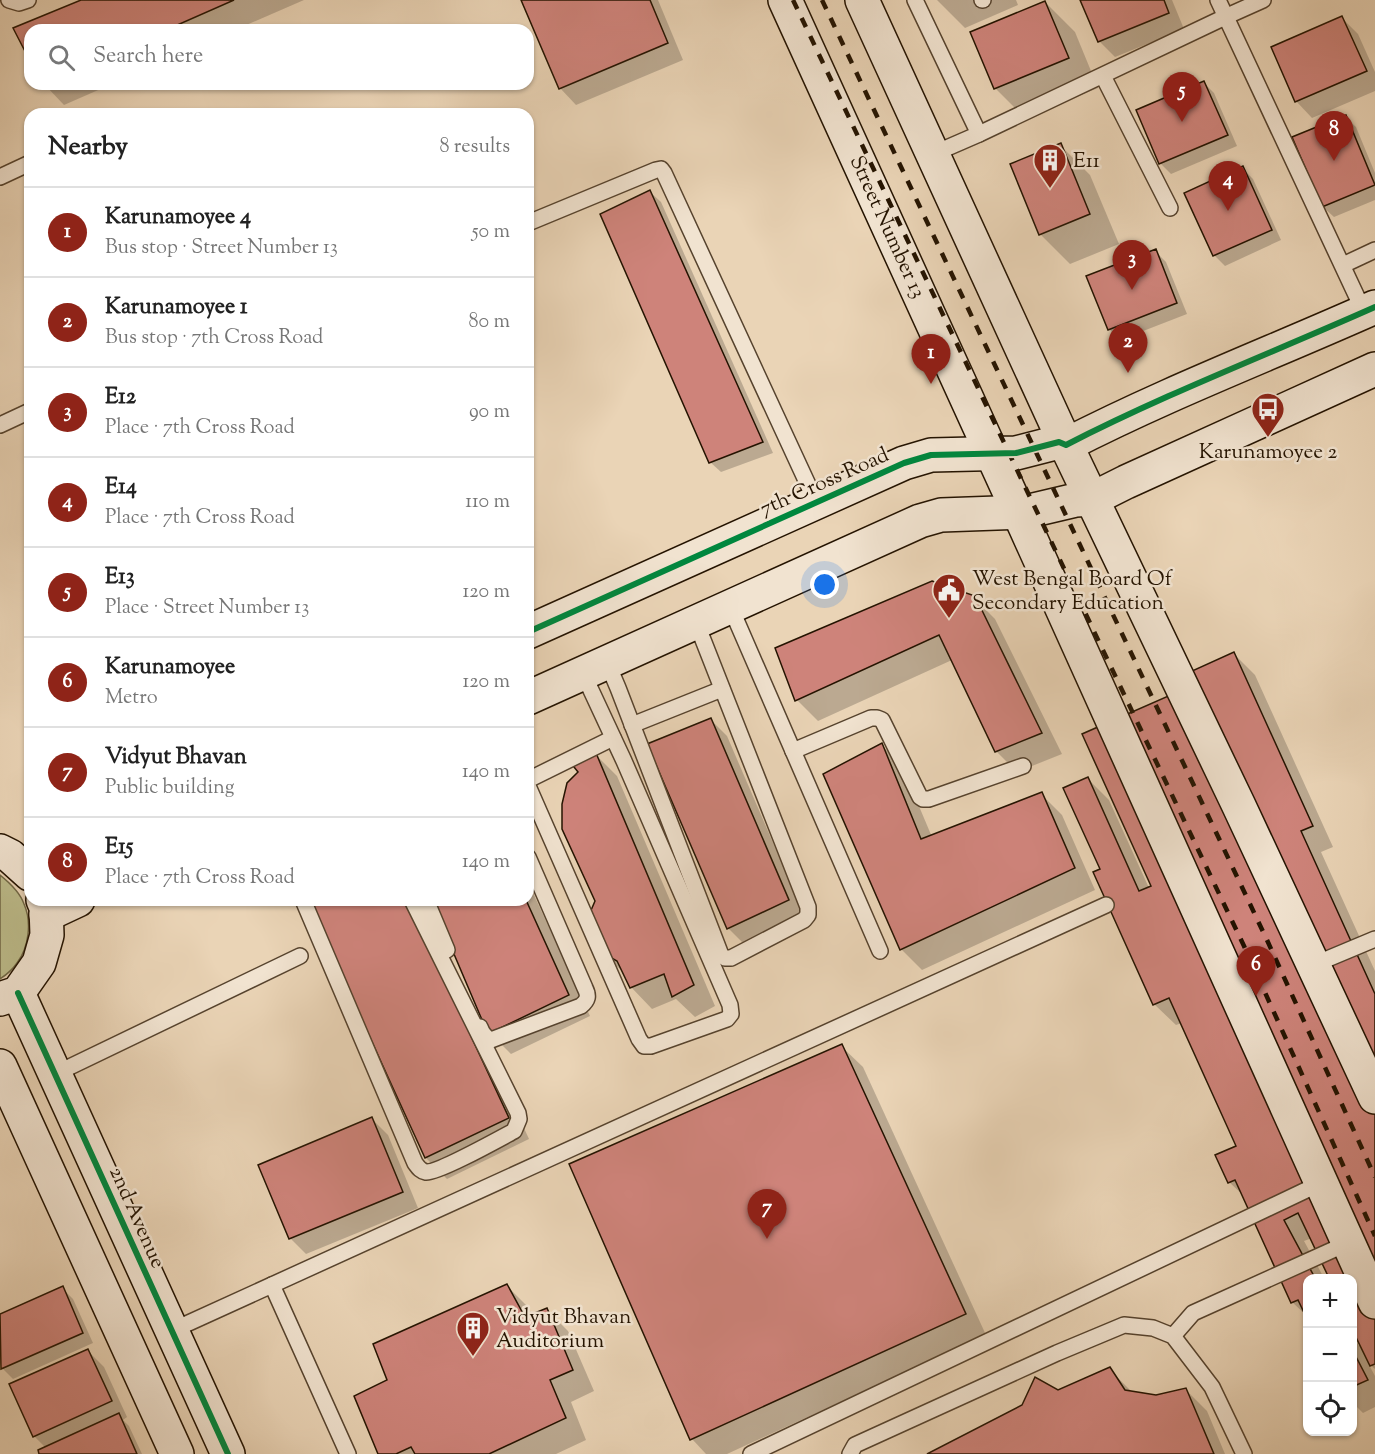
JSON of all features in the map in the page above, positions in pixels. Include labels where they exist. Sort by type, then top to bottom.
[{"type":"street","name":"Street Number 13","points":[[785,0],[1375,1302]]},
{"type":"street","points":[[862,0],[1066,445],[1234,795],[1375,1098]]},
{"type":"street","name":"7th Cross Road","points":[[534,629],[904,463],[932,455],[1016,453],[1059,442],[1066,445],[1199,382],[1369,309]]},
{"type":"street","points":[[534,695],[920,521],[941,515],[1019,513],[1076,500],[1092,499],[1375,369]]},
{"type":"street","points":[[9,996],[39,963],[47,935],[45,907]]},
{"type":"street","name":"2nd Avenue","points":[[9,996],[55,1074],[228,1454]]},
{"type":"street","points":[[0,1066],[177,1454]]},
{"type":"lane","points":[[9,0],[20,3],[28,0]]},
{"type":"lane","points":[[915,0],[979,134]]},
{"type":"lane","points":[[1218,0],[1343,265],[1369,309]]},
{"type":"lane","points":[[933,154],[1263,0]]},
{"type":"lane","points":[[1103,76],[1170,208]]},
{"type":"lane","points":[[0,177],[24,166]]},
{"type":"lane","points":[[534,221],[661,169],[816,502]]},
{"type":"lane","points":[[1343,265],[1375,250]]},
{"type":"lane","points":[[0,425],[24,414]]},
{"type":"lane","points":[[730,606],[880,951]]},
{"type":"lane","points":[[595,668],[632,725],[721,955],[731,958],[804,920],[808,915],[808,907],[696,622]]},
{"type":"lane","points":[[534,800],[639,1040],[644,1046],[651,1046],[727,1019],[731,1014],[730,1005],[614,738],[595,668]]},
{"type":"lane","points":[[632,725],[722,689]]},
{"type":"lane","points":[[793,751],[871,718],[878,718],[882,720],[923,799],[929,799],[1023,766]]},
{"type":"lane","points":[[534,777],[614,738]]},
{"type":"lane","points":[[429,906],[482,1033],[491,1040],[581,1006],[588,994],[534,871]]},
{"type":"lane","points":[[171,1331],[1106,905]]},
{"type":"lane","points":[[306,906],[416,1162],[421,1170],[427,1172],[457,1161],[514,1131],[519,1119],[415,906]]},
{"type":"lane","points":[[1313,965],[1375,939]]},
{"type":"lane","points":[[55,1074],[300,956]]},
{"type":"lane","points":[[751,1454],[1321,1183]]},
{"type":"lane","points":[[1173,1336],[1193,1313],[1348,1243]]},
{"type":"lane","points":[[272,1285],[348,1454]]},
{"type":"lane","points":[[850,1454],[855,1445],[1124,1325],[1153,1328],[1173,1336],[1212,1387],[1244,1454]]},
{"type":"shaded area","points":[[0,875],[22,900],[28,919],[28,934],[21,957],[14,967],[0,979]]},
{"type":"building","points":[[81,0],[234,0],[180,24],[24,24],[24,49],[13,28]]},
{"type":"building","points":[[521,0],[650,0],[668,43],[559,89],[534,30],[534,24],[531,24]]},
{"type":"building","points":[[1080,0],[1164,0],[1169,13],[1098,42]]},
{"type":"building","points":[[1045,1],[1069,58],[994,89],[970,32]]},
{"type":"building","points":[[1342,16],[1367,71],[1295,102],[1271,47]]},
{"type":"building","points":[[1204,81],[1228,135],[1159,164],[1136,110]]},
{"type":"building","points":[[1346,115],[1375,185],[1322,207],[1292,137]]},
{"type":"building","name":"E11","points":[[1061,143],[1090,214],[1039,235],[1010,164]]},
{"type":"building","points":[[1243,166],[1272,230],[1213,256],[1184,193]]},
{"type":"building","points":[[650,190],[763,442],[709,463],[600,214]]},
{"type":"building","points":[[1156,249],[1177,303],[1108,330],[1086,276]]},
{"type":"building","points":[[932,581],[975,596],[1042,733],[995,752],[939,635],[795,701],[775,648]]},
{"type":"building","points":[[1234,652],[1313,826],[1301,831],[1375,994],[1375,1364],[1370,1366],[1357,1339],[1357,1274],[1327,1274],[1298,1213],[1284,1220],[1313,1274],[1303,1274],[1303,1310],[1298,1300],[1291,1303],[1235,1180],[1228,1183],[1215,1155],[1236,1146],[1169,998],[1153,1005],[1093,872],[1100,869],[1063,788],[1088,777],[1139,891],[1151,886],[1082,734],[1180,691],[1192,671]]},
{"type":"building","points":[[711,718],[789,900],[727,929],[647,744]]},
{"type":"building","points":[[882,743],[921,839],[1042,792],[1075,868],[900,950],[823,774]]},
{"type":"building","points":[[596,753],[694,985],[672,997],[664,974],[630,988],[617,961],[601,952],[589,915],[595,901],[562,829],[562,804],[567,783],[578,772],[570,762]]},
{"type":"building","points":[[310,906],[411,906],[509,1118],[425,1158]]},
{"type":"building","points":[[434,906],[529,906],[569,995],[488,1034]]},
{"type":"building","points":[[842,1044],[966,1314],[690,1440],[569,1164]]},
{"type":"building","points":[[372,1117],[403,1192],[289,1239],[258,1165]]},
{"type":"building","name":"Vidyut Bhavan Auditorium","points":[[507,1284],[525,1317],[547,1308],[573,1370],[550,1380],[566,1418],[489,1454],[415,1454],[411,1447],[396,1454],[378,1454],[354,1396],[387,1380],[373,1344]]},
{"type":"building","points":[[63,1286],[83,1333],[1,1369],[0,1314]]},
{"type":"building","points":[[88,1349],[112,1401],[33,1437],[9,1384]]},
{"type":"building","points":[[1357,1359],[1368,1380],[1357,1385]]},
{"type":"building","points":[[1110,1367],[1125,1390],[1156,1395],[1186,1388],[1214,1454],[927,1454],[1022,1405],[1035,1377],[1058,1390]]},
{"type":"building","points":[[119,1413],[137,1454],[39,1454],[38,1450]]},
{"type":"railway","points":[[793,0],[1244,946],[1375,1236]]},
{"type":"railway","points":[[822,0],[1267,940],[1375,1177]]},
{"type":"cycle path","points":[[534,629],[904,463],[931,455],[1016,453],[1059,442],[1066,445],[1181,391],[1375,307]]},
{"type":"cycle path","points":[[18,993],[228,1454]]},
{"type":"place","name":"E13","points":[[1182,122]]},
{"type":"place","name":"E15","points":[[1334,161]]},
{"type":"place","name":"E11","points":[[1050,189]]},
{"type":"place","name":"E14","points":[[1228,211]]},
{"type":"place","name":"E12","points":[[1132,290]]},
{"type":"place","name":"Karunamoyee 1","points":[[1128,373]]},
{"type":"place","name":"Karunamoyee 4","points":[[931,384]]},
{"type":"place","name":"Karunamoyee 2","points":[[1268,438]]},
{"type":"place","name":"West Bengal Board Of Secondary Education","points":[[949,619]]},
{"type":"place","name":"Karunamoyee","points":[[1256,996]]},
{"type":"place","name":"Vidyut Bhavan","points":[[767,1239]]},
{"type":"place","name":"Vidyut Bhavan Auditorium","points":[[473,1357]]}]
